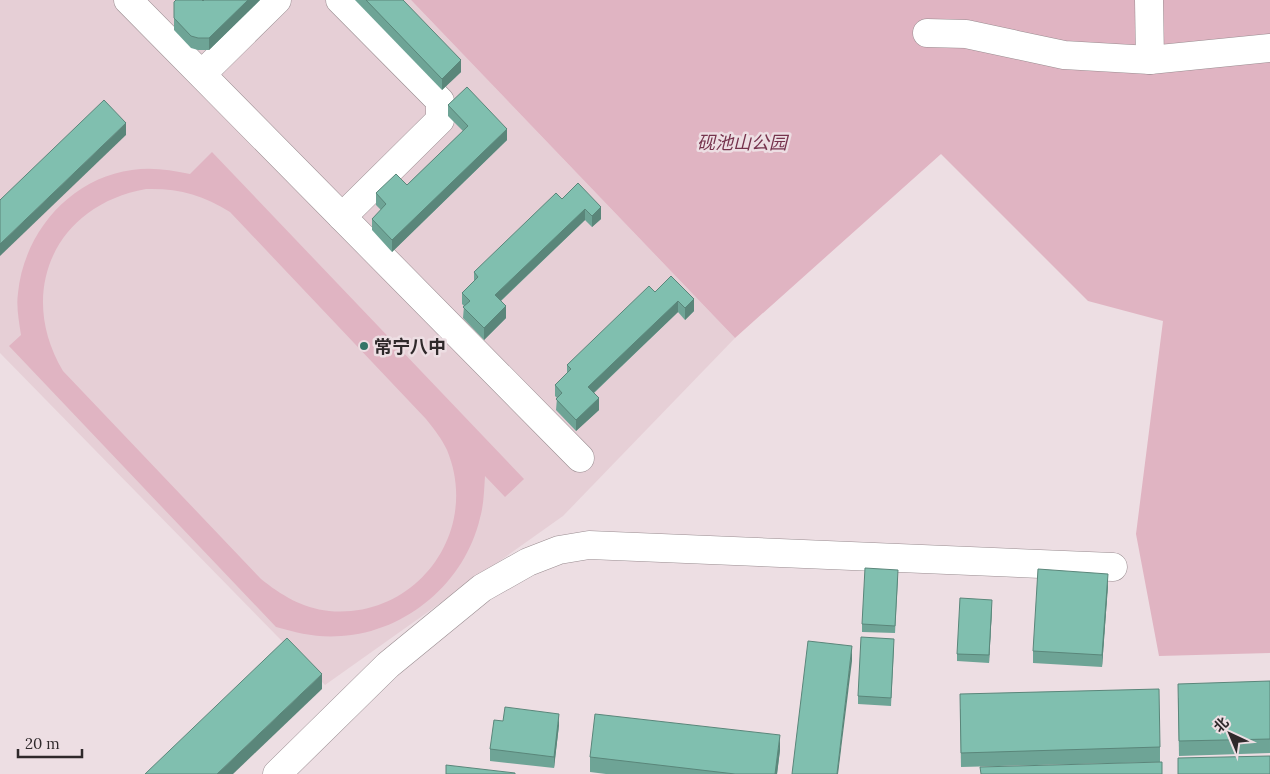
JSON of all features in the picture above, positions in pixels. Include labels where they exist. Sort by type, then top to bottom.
[{"type":"street","points":[[128,0],[580,458]]},
{"type":"street","points":[[202,74],[277,0]]},
{"type":"street","points":[[340,0],[440,101],[440,120],[342,217]]},
{"type":"street","points":[[1149,0],[1150,60]]},
{"type":"street","points":[[927,34],[966,34],[1064,55],[1150,60],[1270,48]]},
{"type":"street","points":[[278,774],[388,665],[482,588],[528,562],[559,550],[589,545],[1113,568]]},
{"type":"shaded area","name":"常宁八中","points":[[0,0],[411,0],[735,338],[563,516],[325,685],[0,353]]},
{"type":"green space","name":"砚池山公园","points":[[411,0],[1270,0],[1270,653],[1159,656],[1136,534],[1163,321],[1088,301],[941,154],[735,338]]},
{"type":"green space","points":[[212,152],[524,479],[505,497],[485,476],[480,518],[472,541],[461,563],[430,600],[410,614],[388,625],[365,632],[341,636],[308,634],[276,627],[9,346],[21,335],[17,304],[22,271],[30,249],[41,229],[54,212],[71,196],[89,184],[110,175],[147,169],[190,174]],"holes":[[[146,189],[180,191],[200,197],[230,212],[426,419],[445,446],[455,481],[455,511],[448,539],[433,564],[414,585],[389,601],[360,610],[329,611],[301,604],[276,590],[261,579],[63,371],[49,341],[43,311],[45,283],[53,256],[67,233],[88,213],[114,198]]]},
{"type":"building","points":[[176,0],[248,0],[209,38],[198,38],[191,36],[174,18],[174,2]]},
{"type":"building","points":[[366,0],[403,0],[461,60],[442,79]]},
{"type":"building","points":[[467,87],[507,129],[392,240],[372,219],[386,204],[376,193],[396,174],[407,185],[468,126],[448,105]]},
{"type":"building","points":[[104,100],[126,123],[0,244],[0,200]]},
{"type":"building","points":[[578,183],[601,207],[592,216],[585,209],[495,295],[506,306],[484,328],[463,307],[470,301],[462,293],[478,277],[474,272],[556,193],[562,199]]},
{"type":"building","points":[[671,276],[694,299],[685,308],[678,301],[588,387],[599,398],[576,420],[556,399],[562,393],[555,385],[571,369],[567,365],[649,286],[655,292]]},
{"type":"building","points":[[865,568],[898,570],[895,626],[862,624]]},
{"type":"building","points":[[1038,569],[1108,574],[1102,655],[1033,651]]},
{"type":"building","points":[[960,598],[992,600],[989,655],[957,654]]},
{"type":"building","points":[[861,637],[894,639],[891,698],[858,696]]},
{"type":"building","points":[[287,638],[322,674],[217,774],[145,774]]},
{"type":"building","points":[[808,641],[852,646],[837,774],[792,774]]},
{"type":"building","points":[[1270,681],[1270,739],[1179,741],[1178,684]]},
{"type":"building","points":[[1159,689],[1160,747],[961,753],[960,694]]},
{"type":"building","points":[[505,707],[559,714],[554,757],[490,749],[494,720],[503,721]]},
{"type":"building","points":[[595,714],[780,735],[775,774],[735,774],[590,757]]},
{"type":"building","points":[[1270,756],[1270,774],[1178,774],[1178,758]]},
{"type":"building","points":[[1162,762],[1162,774],[981,774],[980,767]]},
{"type":"building","points":[[446,765],[515,773],[515,774],[446,774]]},
{"type":"place","name":"常宁八中","points":[[364,346]]}]
